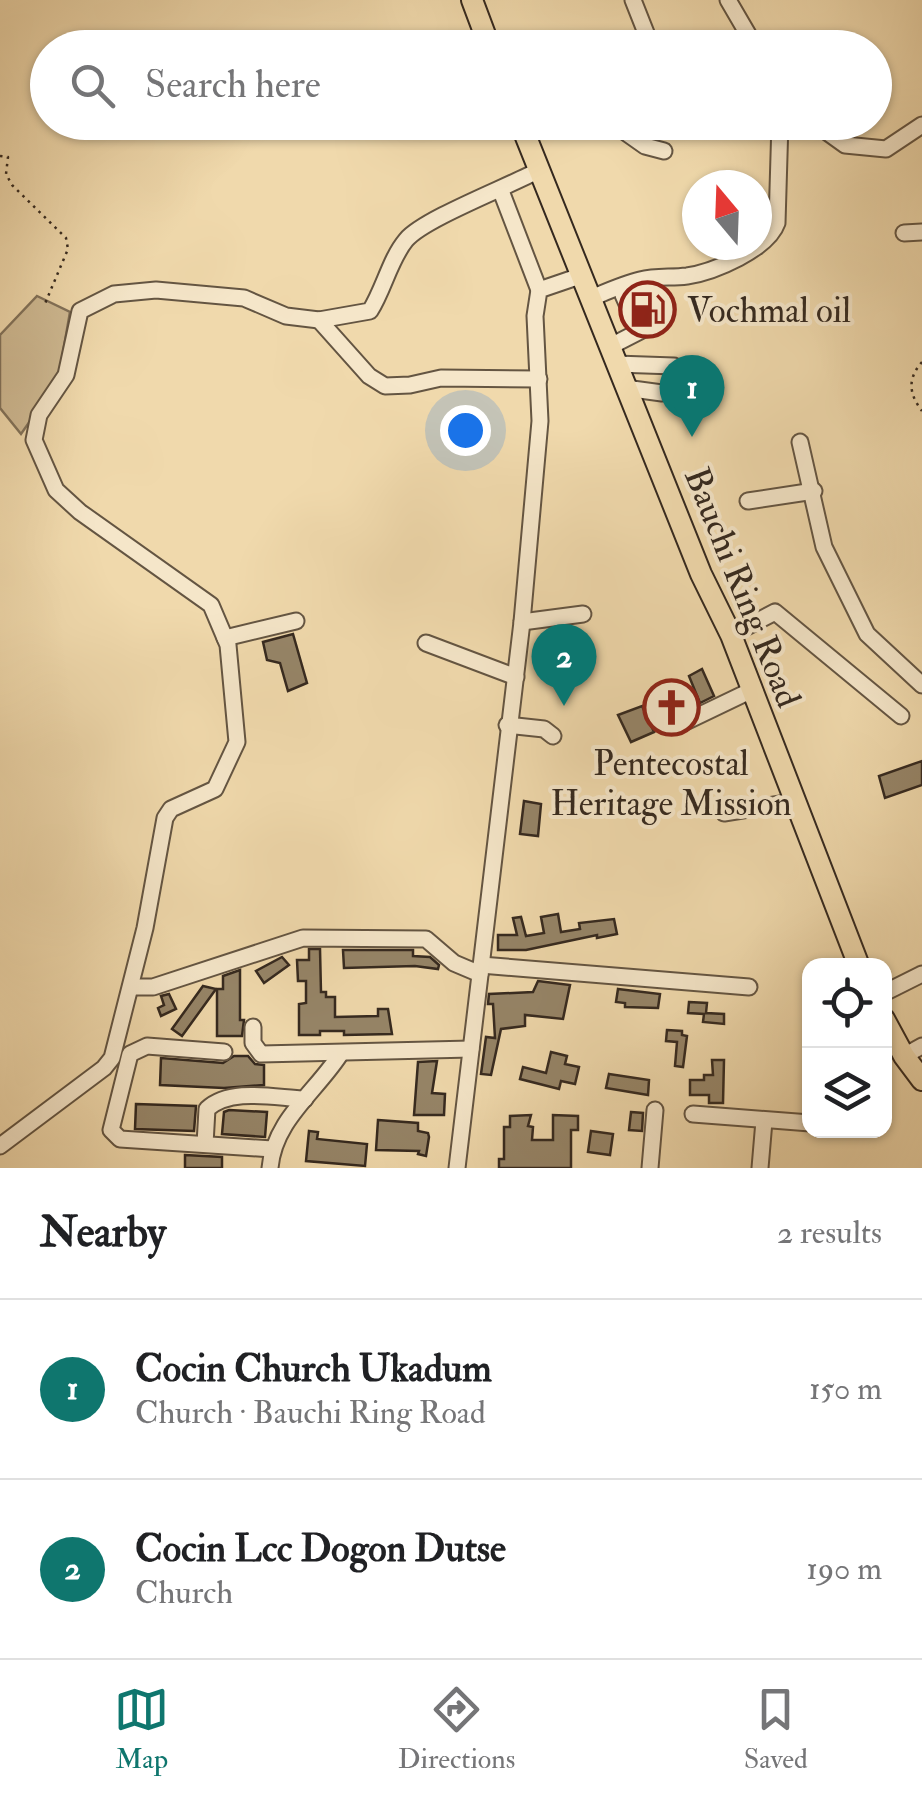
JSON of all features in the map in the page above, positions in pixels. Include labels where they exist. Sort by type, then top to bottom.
[{"type":"main road","points":[[472,0],[483,30]]},
{"type":"main road","name":"Bauchi Ring Road","points":[[530,140],[590,302],[701,574],[731,635],[856,958]]},
{"type":"main road","points":[[892,1027],[913,1051],[922,1080]]},
{"type":"street","points":[[634,0],[645,30]]},
{"type":"street","points":[[728,0],[746,30]]},
{"type":"street","points":[[839,140],[846,145],[886,149],[922,125]]},
{"type":"street","points":[[636,140],[664,151]]},
{"type":"street","points":[[590,302],[638,280],[687,276],[773,236],[777,224],[779,140]]},
{"type":"street","points":[[0,1146],[112,1058],[146,928],[164,818],[170,809],[215,789],[237,742],[225,638],[212,605],[80,512],[56,490],[34,440],[39,414],[66,374],[80,311],[114,294],[156,290],[244,298],[286,316],[320,320],[370,311],[406,238],[452,210],[539,170]]},
{"type":"street","points":[[457,1168],[507,725],[516,677],[540,421],[535,316],[539,290],[501,190]]},
{"type":"street","points":[[904,233],[922,232]]},
{"type":"street","points":[[539,290],[580,276]]},
{"type":"street","points":[[590,302],[650,289],[660,305],[659,316],[612,355]]},
{"type":"street","points":[[623,295],[639,331]]},
{"type":"street","points":[[320,320],[369,376],[384,386],[442,378],[539,380]]},
{"type":"street","points":[[612,355],[674,366],[680,375],[677,388],[670,392],[625,388]]},
{"type":"street","points":[[800,442],[824,547],[866,634],[922,684]]},
{"type":"street","points":[[748,501],[814,491]]},
{"type":"street","points":[[731,635],[775,612],[901,716]]},
{"type":"street","points":[[522,622],[583,614]]},
{"type":"street","points":[[225,638],[296,621]]},
{"type":"street","points":[[426,643],[516,677]]},
{"type":"street","points":[[677,726],[752,690]]},
{"type":"street","points":[[507,725],[544,729],[553,736]]},
{"type":"street","points":[[724,813],[794,802]]},
{"type":"street","points":[[131,987],[153,987],[302,938],[426,939],[454,963],[480,969],[750,987]]},
{"type":"street","points":[[892,989],[922,974]]},
{"type":"street","points":[[253,1026],[253,1043],[261,1054],[472,1049]]},
{"type":"street","points":[[224,1052],[146,1046],[130,1054],[111,1130],[120,1140],[272,1149]]},
{"type":"street","points":[[270,1168],[272,1149],[284,1124],[341,1054]]},
{"type":"street","points":[[204,1144],[207,1108],[217,1099],[305,1099]]},
{"type":"street","points":[[650,1168],[655,1110]]},
{"type":"street","points":[[693,1114],[802,1123]]},
{"type":"street","points":[[760,1168],[764,1121]]},
{"type":"path","points":[[0,156],[8,157],[6,174],[12,185],[66,238],[68,249],[44,306]]},
{"type":"path","points":[[922,362],[914,370],[910,386],[922,411]]},
{"type":"shaded area","points":[[37,296],[70,312],[58,381],[21,434],[0,408],[0,335]]},
{"type":"building","points":[[293,634],[307,683],[288,691],[280,663],[267,660],[263,642]]},
{"type":"building","points":[[702,669],[714,696],[700,703],[689,676]]},
{"type":"building","points":[[642,706],[654,732],[631,742],[618,715]]},
{"type":"building","points":[[922,761],[922,785],[885,798],[879,776]]},
{"type":"building","points":[[524,801],[541,804],[538,836],[520,834]]},
{"type":"building","points":[[558,914],[561,932],[580,929],[579,923],[614,919],[617,934],[526,950],[498,950],[498,935],[517,935],[513,918],[521,917],[526,936],[544,933],[541,917]]},
{"type":"building","points":[[309,949],[320,949],[321,992],[326,992],[326,997],[335,997],[335,1017],[378,1016],[378,1009],[388,1009],[392,1034],[320,1031],[320,1035],[299,1035],[299,1004],[306,1003],[306,981],[298,981],[297,960],[309,960]]},
{"type":"building","points":[[343,950],[413,950],[413,956],[430,957],[439,965],[438,969],[344,968]]},
{"type":"building","points":[[282,957],[289,965],[264,983],[256,971]]},
{"type":"building","points":[[240,970],[242,1036],[217,1036],[217,989],[223,989],[223,976]]},
{"type":"building","points":[[538,981],[570,985],[563,1019],[525,1015],[525,1026],[501,1029],[491,1075],[481,1074],[486,1037],[495,1038],[489,994],[533,992]]},
{"type":"building","points":[[203,986],[216,989],[182,1036],[172,1029]]},
{"type":"building","points":[[618,989],[660,994],[658,1008],[625,1007],[625,1003],[616,1002]]},
{"type":"building","points":[[169,994],[176,1009],[161,1016],[161,996]]},
{"type":"building","points":[[689,1002],[707,1003],[706,1013],[724,1014],[724,1024],[703,1022],[704,1014],[688,1013]]},
{"type":"building","points":[[667,1030],[682,1031],[687,1036],[683,1067],[675,1066],[677,1042],[666,1041]]},
{"type":"building","points":[[551,1052],[567,1056],[565,1064],[579,1067],[575,1084],[561,1081],[559,1089],[520,1079],[523,1067],[546,1073]]},
{"type":"building","points":[[234,1056],[248,1056],[255,1064],[264,1065],[264,1085],[160,1085],[161,1058],[223,1063]]},
{"type":"building","points":[[712,1060],[724,1060],[723,1103],[709,1103],[709,1095],[690,1095],[690,1080],[713,1075]]},
{"type":"building","points":[[437,1061],[432,1093],[445,1094],[444,1115],[414,1115],[418,1062]]},
{"type":"building","points":[[609,1074],[649,1080],[648,1095],[606,1088]]},
{"type":"building","points":[[136,1104],[196,1106],[194,1131],[135,1129]]},
{"type":"building","points":[[224,1112],[267,1112],[265,1137],[222,1134]]},
{"type":"building","points":[[631,1112],[643,1113],[642,1131],[629,1130]]},
{"type":"building","points":[[531,1115],[528,1126],[533,1127],[532,1140],[553,1140],[553,1115],[578,1116],[578,1130],[571,1130],[571,1168],[499,1168],[499,1159],[504,1159],[504,1127],[510,1127],[510,1116]]},
{"type":"building","points":[[378,1120],[418,1123],[418,1131],[428,1133],[429,1137],[426,1156],[418,1154],[419,1151],[376,1150]]},
{"type":"building","points":[[309,1131],[318,1132],[317,1139],[367,1144],[365,1166],[306,1161]]},
{"type":"building","points":[[591,1131],[613,1134],[610,1155],[588,1152]]},
{"type":"building","points":[[185,1155],[222,1157],[222,1168],[185,1168]]},
{"type":"place","name":"Vochmal oil","points":[[648,310]]},
{"type":"place","name":"Cocin Church Ukadum","points":[[692,437]]},
{"type":"place","name":"Cocin Lcc Dogon Dutse","points":[[564,706]]},
{"type":"place","name":"Pentecostal Heritage Mission","points":[[671,707]]}]
